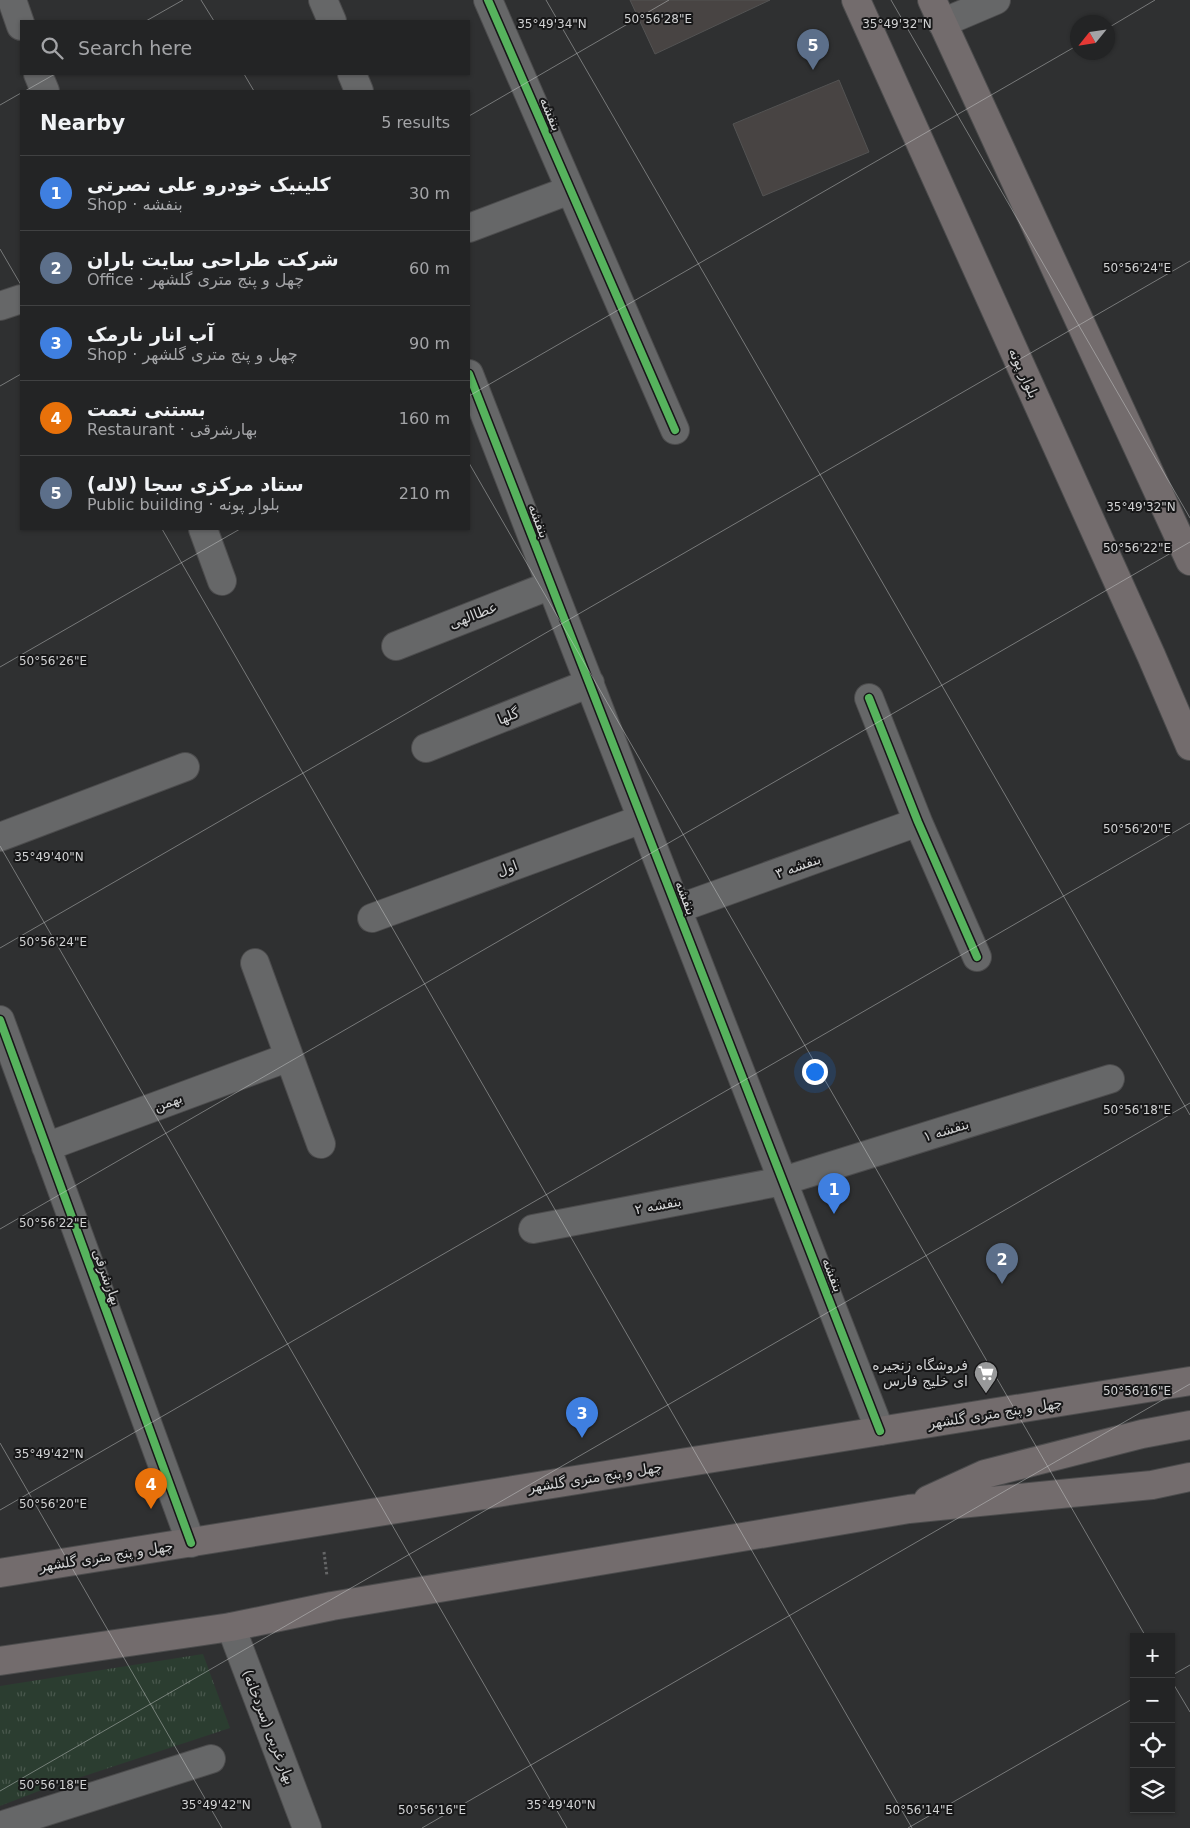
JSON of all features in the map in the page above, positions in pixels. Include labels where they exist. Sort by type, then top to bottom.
[{"type":"main road","name":"بلوار پونه","points":[[856,0],[1151,655],[1190,746]]},
{"type":"main road","points":[[937,11],[1190,561]]},
{"type":"main road","points":[[1159,1387],[1190,1364]]},
{"type":"main road","name":"چهل و پنج متری گلشهر","points":[[0,1573],[1190,1381]]},
{"type":"main road","points":[[909,1509],[985,1474],[1142,1434],[1190,1425]]},
{"type":"main road","points":[[0,1661],[231,1627],[332,1606],[909,1509],[1152,1484],[1190,1477]]},
{"type":"street","points":[[0,2],[4,0]]},
{"type":"street","points":[[12,0],[20,23]]},
{"type":"street","points":[[324,0],[332,20]]},
{"type":"street","name":"بنفشه","points":[[488,0],[675,430]]},
{"type":"street","points":[[937,11],[996,0]]},
{"type":"street","points":[[38,75],[45,90]]},
{"type":"street","points":[[352,75],[359,90]]},
{"type":"street","points":[[470,228],[570,190]]},
{"type":"street","points":[[0,306],[20,298]]},
{"type":"street","name":"بنفشه","points":[[470,377],[880,1432]]},
{"type":"street","points":[[203,530],[222,581]]},
{"type":"street","name":"عطاالهی","points":[[396,646],[551,585]]},
{"type":"street","name":"گلها","points":[[426,748],[590,683]]},
{"type":"street","points":[[869,698],[918,822],[977,957]]},
{"type":"street","points":[[0,837],[185,767]]},
{"type":"street","name":"اول","points":[[372,918],[642,819]]},
{"type":"street","name":"بنفشه ۳","points":[[677,909],[918,822]]},
{"type":"street","points":[[255,963],[321,1144]]},
{"type":"street","name":"بهارشرقی","points":[[0,1020],[191,1543]]},
{"type":"street","name":"بهمن","points":[[46,1147],[289,1057]]},
{"type":"street","name":"بنفشه ۱","points":[[783,1181],[1110,1078]]},
{"type":"street","name":"بنفشه ۲","points":[[533,1229],[783,1181]]},
{"type":"street","name":"بهار غربی (سردخانه)","points":[[231,1627],[306,1828]]},
{"type":"street","points":[[0,1826],[212,1759]]},
{"type":"path","points":[[319,1522],[332,1606]]},
{"type":"green space","points":[[203,1654],[230,1728],[39,1791],[0,1806],[0,1686]]},
{"type":"building","points":[[630,0],[770,0],[655,54]]},
{"type":"building","points":[[839,80],[869,152],[763,196],[733,124]]},
{"type":"cycle path","points":[[488,0],[675,430]]},
{"type":"cycle path","points":[[470,377],[880,1431]]},
{"type":"cycle path","points":[[869,698],[918,822],[977,957]]},
{"type":"cycle path","points":[[0,1020],[191,1543]]},
{"type":"place","name":"ستاد مرکزی سجا (لاله)","points":[[813,70]]},
{"type":"place","name":"کلینیک خودرو علی نصرتی","points":[[834,1214]]},
{"type":"place","name":"شرکت طراحی سایت باران","points":[[1002,1284]]},
{"type":"place","name":"فروشگاه زنجیره ای خلیج فارس","points":[[986,1394]]},
{"type":"place","name":"آب انار نارمک","points":[[582,1438]]},
{"type":"place","name":"بستنی نعمت","points":[[151,1509]]}]
